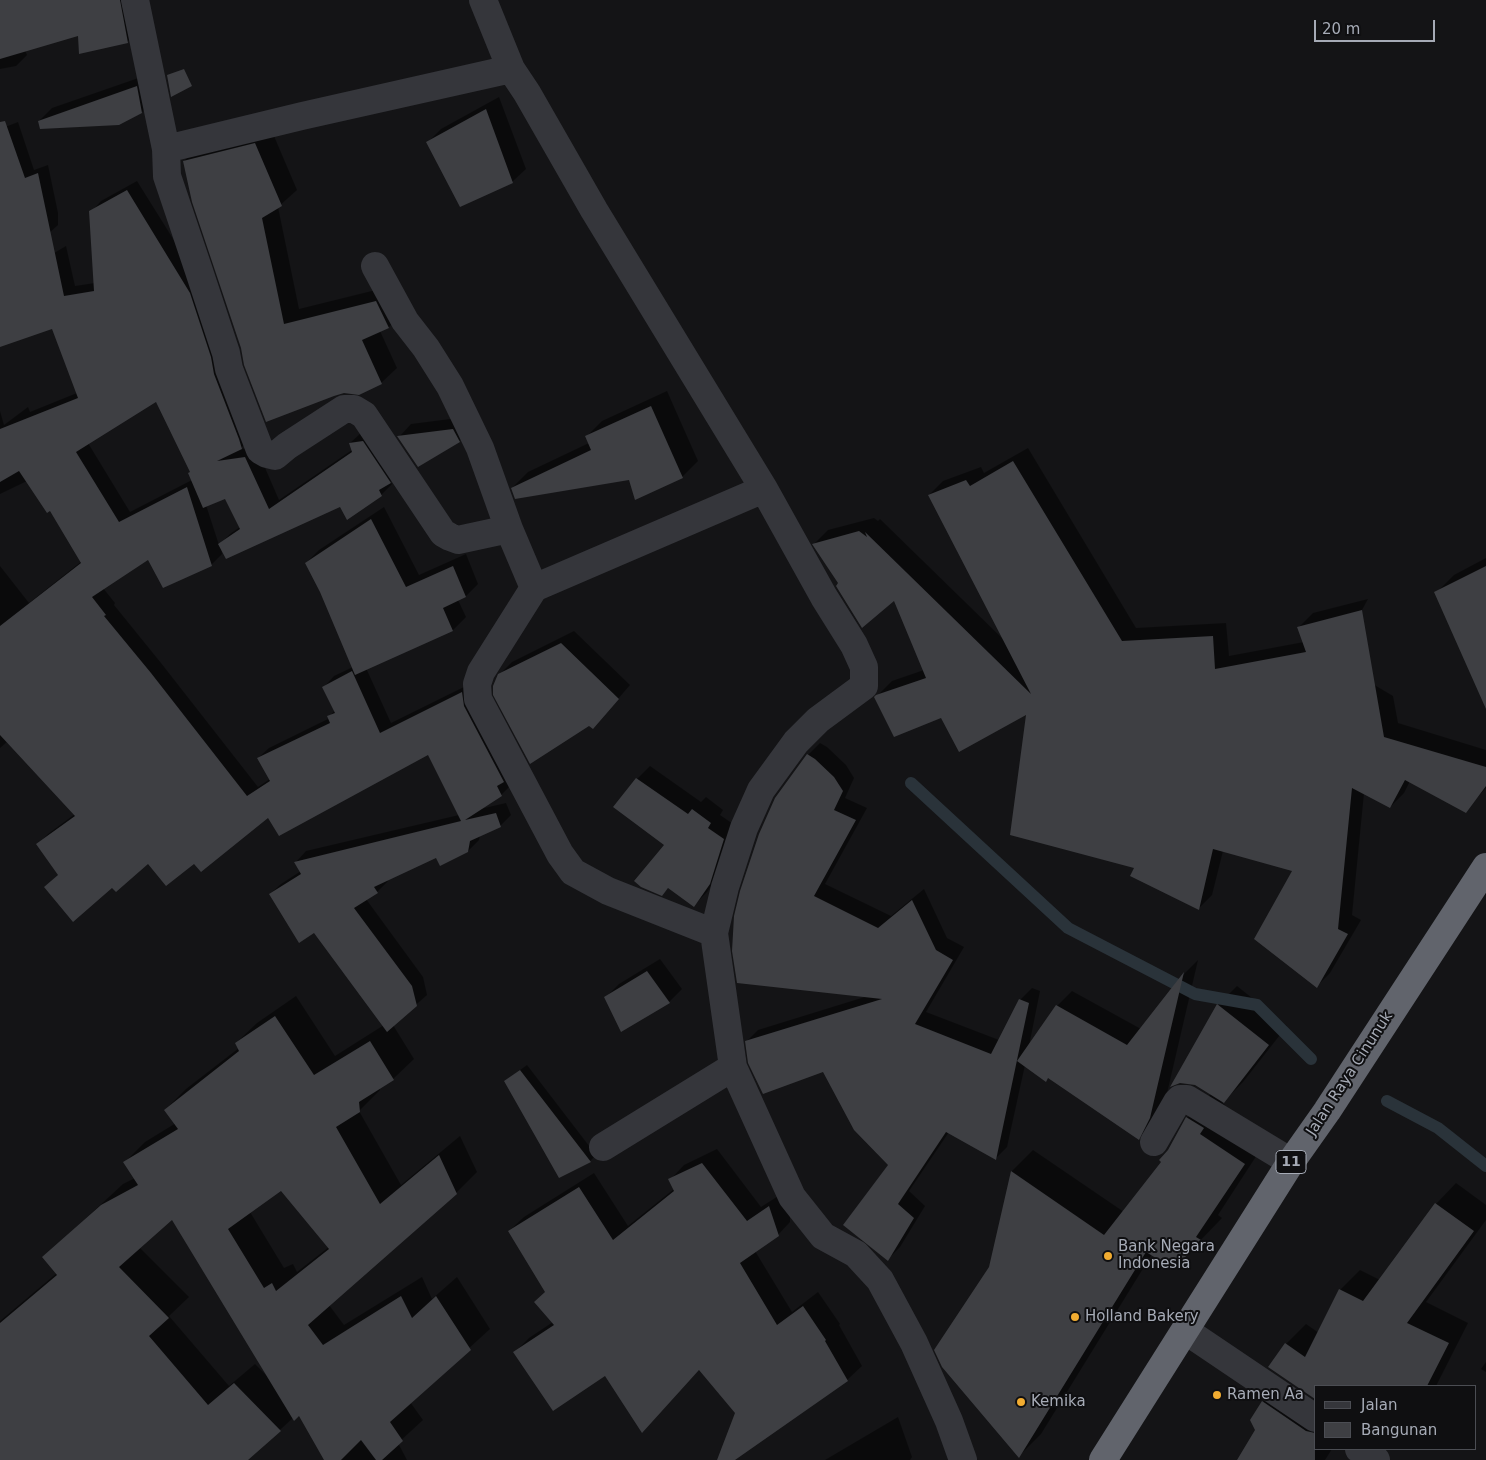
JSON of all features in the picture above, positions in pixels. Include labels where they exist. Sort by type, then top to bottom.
[{"type":"highway","name":"Jalan Raya Cinunuk","points":[[1103,1460],[1291,1162],[1327,1111],[1486,867]]},
{"type":"street","points":[[135,0],[166,149],[166,176],[199,271],[237,392],[260,450],[275,456],[287,446],[344,409],[354,410],[364,415],[443,533],[458,540],[509,529]]},
{"type":"street","points":[[483,0],[511,68],[594,210],[764,489],[824,597],[854,645],[864,667],[864,686],[818,720],[796,742],[760,790],[744,828],[714,933],[733,1067],[792,1197],[823,1236],[856,1254],[880,1280],[914,1344],[949,1421],[963,1460]]},
{"type":"street","points":[[166,149],[511,68]]},
{"type":"street","points":[[375,266],[405,321],[426,348],[450,386],[480,448],[509,529],[534,588]]},
{"type":"street","points":[[714,933],[608,891],[573,872],[560,854],[478,699],[477,684],[481,672],[534,588],[764,489]]},
{"type":"street","points":[[603,1147],[733,1067]]},
{"type":"street","points":[[1154,1142],[1177,1102],[1187,1099],[1291,1162]]},
{"type":"street","points":[[1186,1331],[1314,1417]]},
{"type":"street","points":[[1361,1450],[1376,1460]]},
{"type":"building","points":[[0,0],[120,0],[128,43],[79,54],[78,36],[0,59]]},
{"type":"building","points":[[184,69],[192,86],[171,97],[167,75]]},
{"type":"building","points":[[137,86],[142,113],[119,125],[40,129],[38,121]]},
{"type":"building","points":[[486,109],[513,183],[460,207],[426,142]]},
{"type":"building","points":[[5,121],[25,178],[38,173],[64,296],[94,291],[89,211],[127,190],[190,293],[211,357],[214,374],[239,439],[242,449],[217,461],[245,457],[269,509],[352,452],[349,443],[363,441],[391,483],[379,490],[382,496],[347,520],[340,507],[226,559],[218,544],[240,529],[225,499],[203,508],[188,473],[190,472],[156,402],[76,452],[119,522],[187,487],[212,566],[163,588],[148,560],[92,597],[106,615],[104,616],[247,796],[270,781],[257,758],[330,723],[327,716],[335,713],[322,687],[352,671],[380,733],[462,692],[464,706],[504,782],[497,786],[502,796],[465,820],[496,813],[501,827],[470,841],[468,852],[440,866],[436,858],[374,887],[378,893],[354,908],[412,986],[417,1006],[387,1032],[314,933],[299,943],[269,894],[301,874],[294,862],[461,821],[428,755],[279,836],[268,818],[201,872],[194,864],[166,886],[148,864],[116,892],[112,888],[73,922],[44,887],[58,875],[36,844],[75,816],[0,735],[0,626],[81,563],[50,511],[47,513],[19,471],[0,482],[0,429],[78,398],[52,329],[0,347],[0,122]]},
{"type":"building","points":[[255,143],[282,206],[262,218],[284,324],[376,301],[389,328],[362,340],[382,384],[359,395],[344,393],[334,396],[266,422],[244,365],[241,348],[192,202],[183,161]]},
{"type":"building","points":[[651,406],[683,478],[635,500],[629,480],[515,499],[511,488],[591,450],[585,436]]},
{"type":"building","points":[[453,429],[460,442],[418,467],[397,436]]},
{"type":"building","points":[[1013,461],[1122,641],[1213,636],[1215,669],[1306,652],[1297,627],[1362,610],[1384,737],[1486,767],[1486,786],[1466,813],[1405,780],[1390,808],[1352,788],[1338,929],[1348,934],[1317,988],[1254,939],[1292,871],[1213,849],[1199,910],[1130,876],[1134,868],[1010,835],[1026,715],[959,752],[941,718],[894,737],[874,697],[926,678],[894,601],[862,628],[836,586],[838,583],[812,544],[859,531],[867,537],[865,532],[1031,694],[928,495],[966,480],[970,486]]},
{"type":"building","points":[[371,519],[406,587],[453,566],[466,597],[443,608],[453,631],[355,675],[320,592],[305,563]]},
{"type":"building","points":[[1486,566],[1486,709],[1434,592]]},
{"type":"building","points":[[561,643],[619,699],[593,729],[589,726],[530,764],[493,695],[493,686],[498,674]]},
{"type":"building","points":[[807,754],[834,777],[843,791],[834,810],[856,820],[814,896],[878,928],[912,900],[936,950],[953,960],[915,1024],[991,1054],[1019,999],[1029,1003],[996,1160],[946,1132],[898,1204],[914,1218],[888,1261],[843,1225],[888,1165],[854,1130],[823,1072],[763,1094],[748,1063],[745,1041],[882,999],[737,983],[732,951],[734,916],[740,891],[759,834],[775,798]]},
{"type":"building","points":[[636,778],[688,814],[692,809],[711,823],[708,828],[724,839],[710,884],[694,907],[668,888],[662,896],[641,887],[634,881],[664,845],[613,807]]},
{"type":"building","points":[[647,971],[670,1003],[621,1032],[604,997]]},
{"type":"building","points":[[1184,972],[1150,1118],[1139,1140],[1048,1078],[1046,1082],[1017,1061],[1056,1005],[1127,1045]]},
{"type":"building","points":[[1217,1004],[1269,1045],[1224,1103],[1195,1085],[1180,1083],[1170,1087]]},
{"type":"building","points":[[275,1016],[314,1075],[370,1041],[394,1080],[359,1102],[360,1112],[336,1127],[380,1204],[439,1155],[457,1194],[308,1325],[323,1345],[401,1296],[412,1318],[436,1296],[471,1350],[390,1422],[403,1441],[382,1460],[376,1460],[361,1440],[341,1460],[324,1460],[299,1416],[294,1421],[172,1220],[119,1267],[169,1318],[149,1336],[208,1405],[234,1383],[281,1431],[248,1460],[0,1460],[0,1323],[57,1275],[42,1257],[101,1205],[138,1185],[123,1162],[178,1129],[164,1110],[239,1051],[235,1043]],"holes":[[[281,1191],[329,1249],[276,1291],[272,1283],[264,1288],[228,1229]]]},
{"type":"building","points":[[520,1070],[591,1162],[559,1178],[504,1081]]},
{"type":"building","points":[[1186,1117],[1204,1128],[1200,1134],[1245,1164],[1196,1237],[1201,1240],[1174,1269],[1146,1252],[1019,1458],[942,1367],[934,1350],[989,1267],[1011,1171],[1104,1235],[1161,1162],[1159,1160],[1168,1150]]},
{"type":"building","points":[[702,1163],[747,1221],[769,1206],[779,1236],[740,1263],[777,1325],[803,1306],[826,1340],[848,1381],[735,1460],[717,1460],[735,1413],[699,1370],[642,1433],[605,1376],[553,1411],[513,1352],[554,1325],[534,1302],[545,1292],[508,1231],[579,1187],[613,1240],[674,1191],[668,1179]]},
{"type":"building","points":[[1435,1203],[1474,1231],[1407,1323],[1449,1343],[1428,1385],[1314,1385],[1314,1398],[1268,1367],[1285,1343],[1305,1357],[1339,1289],[1363,1301]]},
{"type":"building","points":[[1262,1401],[1306,1431],[1314,1433],[1315,1460],[1237,1460],[1255,1430],[1250,1420]]},
{"type":"waterway","points":[[911,783],[1068,928],[1195,994],[1257,1005],[1311,1059]]},
{"type":"waterway","points":[[1387,1101],[1438,1128],[1486,1166]]},
{"type":"place","name":"Bank Negara Indonesia","points":[[1108,1256]]},
{"type":"place","name":"Holland Bakery","points":[[1075,1317]]},
{"type":"place","name":"Ramen Aa","points":[[1217,1395]]},
{"type":"place","name":"Kemika","points":[[1021,1402]]}]
